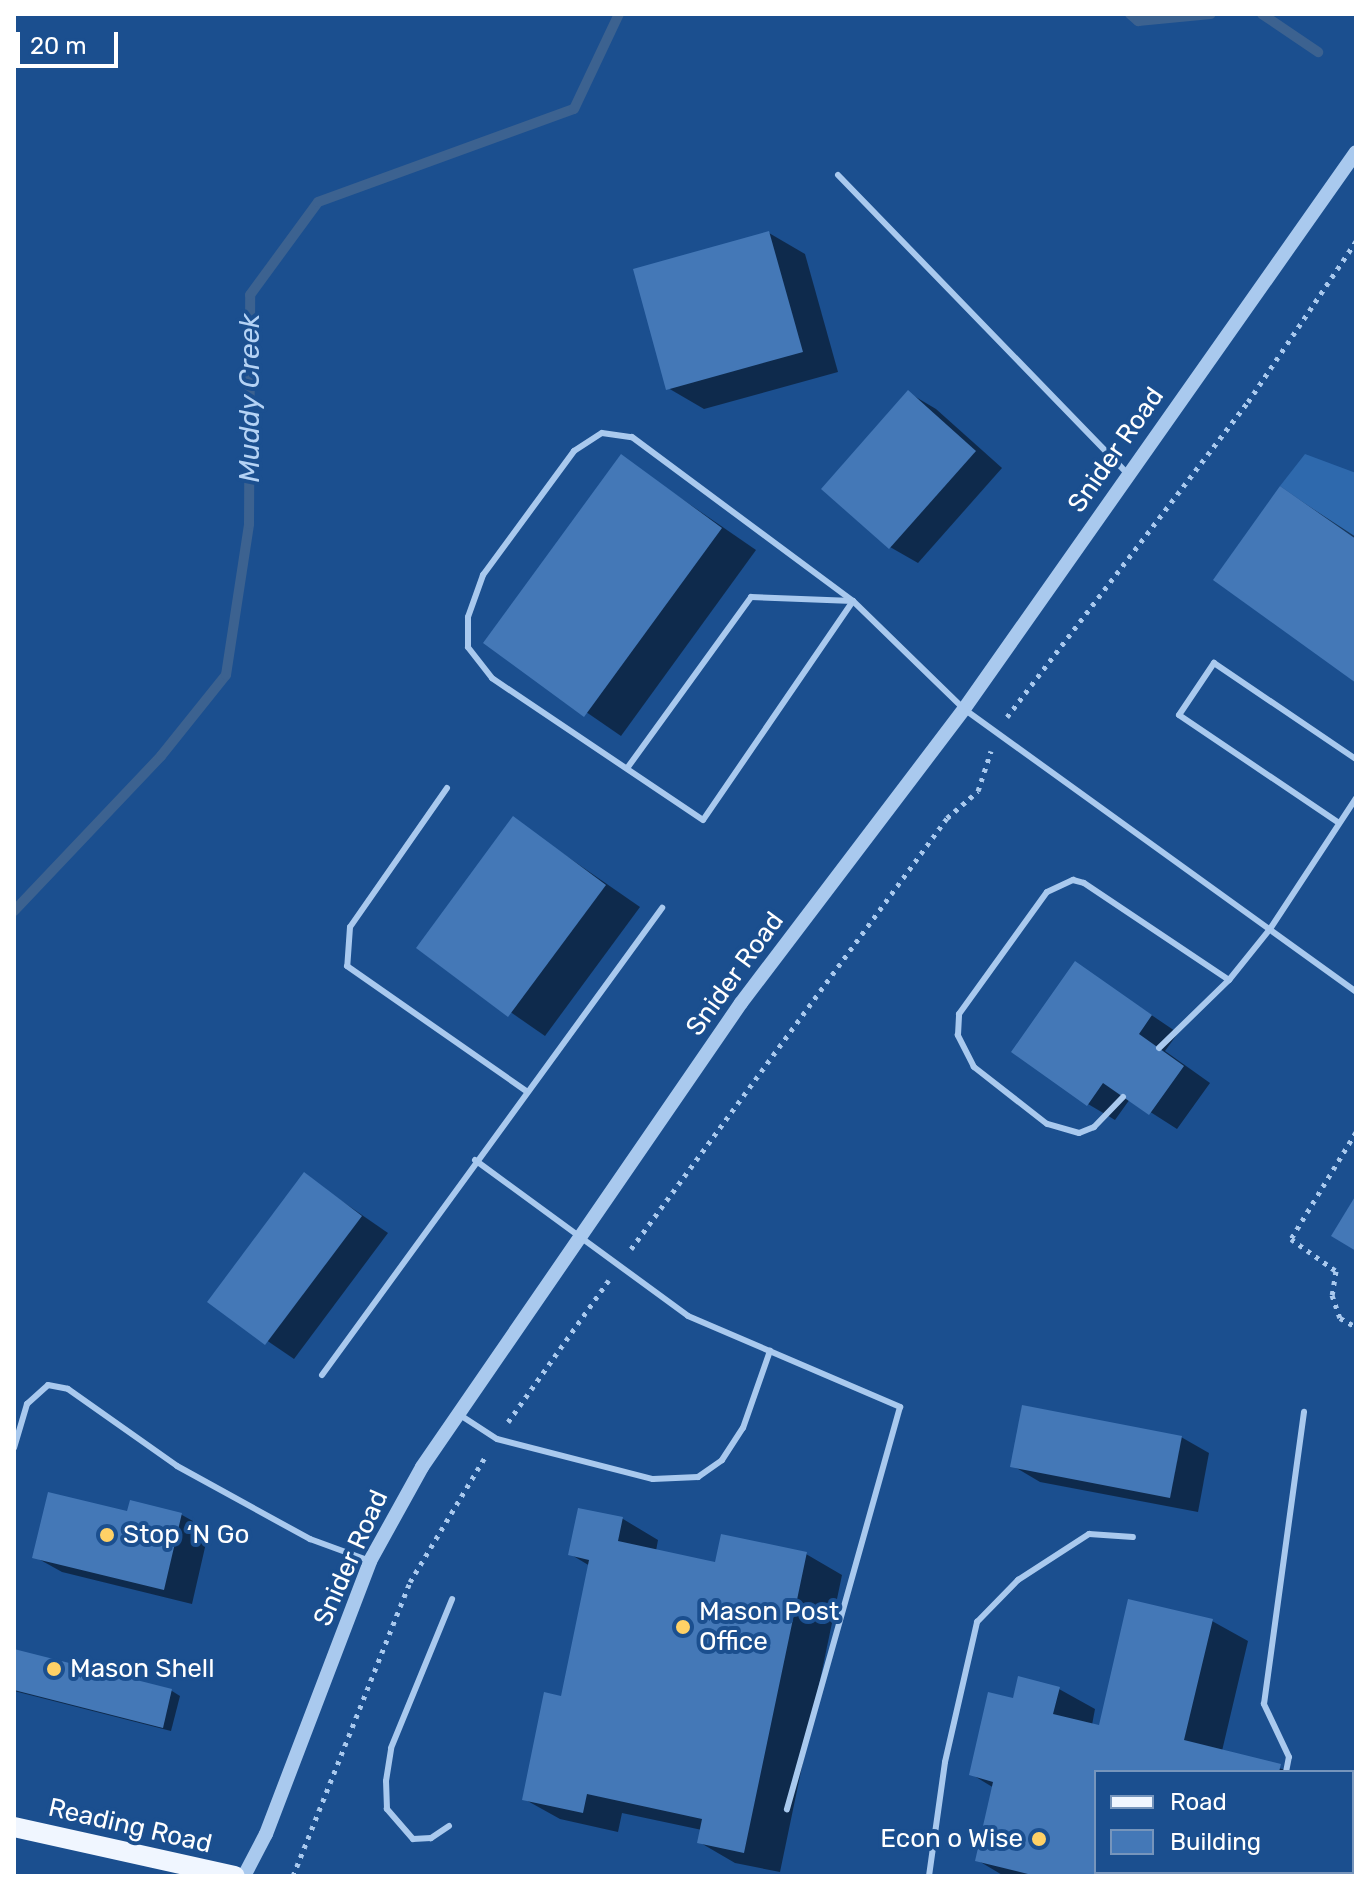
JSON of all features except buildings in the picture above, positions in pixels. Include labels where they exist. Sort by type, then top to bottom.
[{"type":"main road","name":"Reading Road","points":[[14,1827],[235,1876]]},
{"type":"street","name":"Snider Road","points":[[244,1876],[266,1834],[370,1561],[392,1514],[457,1413],[741,1003],[964,709],[1356,152]]},
{"type":"lane","points":[[838,175],[1128,474]]},
{"type":"lane","points":[[853,601],[703,820],[492,678],[468,647],[468,617],[483,575],[574,451],[602,433],[632,437],[853,601],[964,709],[1356,992]]},
{"type":"lane","points":[[628,767],[751,597],[853,601]]},
{"type":"lane","points":[[1339,823],[1179,715],[1214,663],[1356,759]]},
{"type":"lane","points":[[447,788],[350,927],[347,966],[526,1091]]},
{"type":"lane","points":[[1159,1048],[1229,980],[1270,929],[1356,798]]},
{"type":"lane","points":[[1123,1097],[1094,1127],[1079,1133],[1047,1124],[974,1067],[958,1035],[959,1014],[1047,892],[1073,880],[1084,883],[1229,980]]},
{"type":"lane","points":[[322,1375],[475,1160],[662,908]]},
{"type":"lane","points":[[475,1160],[581,1234],[688,1316],[900,1407],[787,1809]]},
{"type":"lane","points":[[457,1413],[497,1439],[653,1479],[698,1477],[722,1460],[743,1428],[770,1351]]},
{"type":"lane","points":[[14,1448],[27,1404],[48,1385],[68,1389],[177,1466],[310,1539],[370,1561]]},
{"type":"lane","points":[[1286,1770],[1289,1757],[1264,1704],[1304,1412]]},
{"type":"lane","points":[[929,1876],[945,1762],[977,1622],[1018,1580],[1089,1534],[1133,1537]]},
{"type":"lane","points":[[449,1826],[431,1838],[413,1839],[387,1809],[386,1781],[391,1748],[452,1599]]},
{"type":"path","points":[[293,1876],[410,1582],[497,1439],[619,1266],[947,818],[978,791],[996,733],[1248,402],[1356,241]]},
{"type":"path","points":[[1356,1132],[1291,1239],[1336,1271],[1332,1295],[1340,1318],[1356,1327]]},
{"type":"shaded area","points":[[1305,454],[1356,473],[1356,539],[1280,486]]},
{"type":"waterway","name":"Muddy Creek","points":[[14,911],[161,756],[226,675],[249,524],[250,295],[318,202],[574,109],[619,14]]},
{"type":"waterway","name":"Muddy Creek","points":[[1130,14],[1138,21],[1211,14]]},
{"type":"waterway","name":"Muddy Creek","points":[[1262,14],[1318,52]]},
{"type":"place","name":"Stop ‘N Go","points":[[107,1535]]},
{"type":"place","name":"Mason Post Office","points":[[683,1627]]},
{"type":"place","name":"Mason Shell","points":[[54,1669]]},
{"type":"place","name":"Econ o Wise","points":[[1039,1839]]}]
